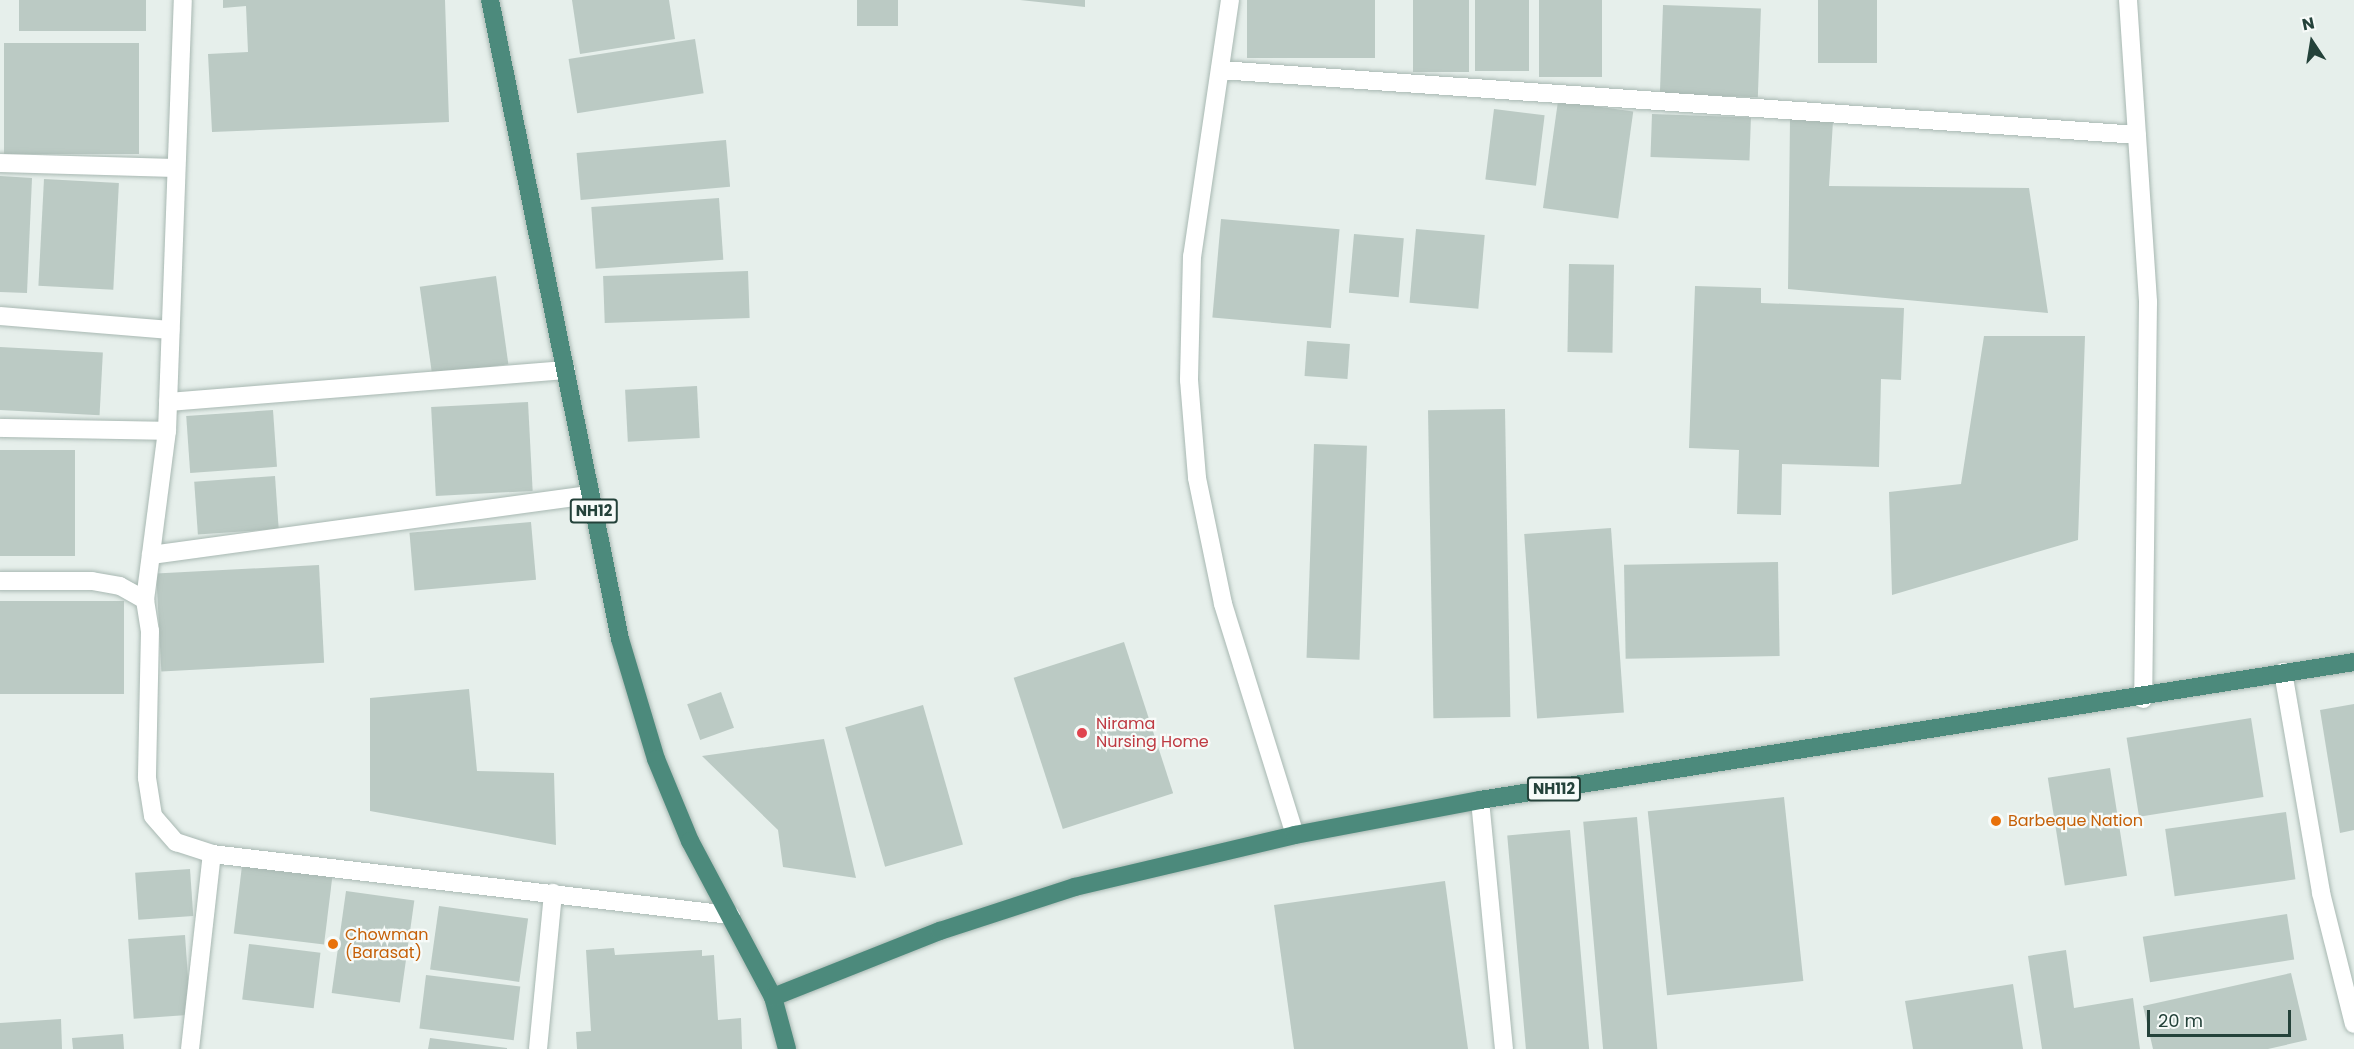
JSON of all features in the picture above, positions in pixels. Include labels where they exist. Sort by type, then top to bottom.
[{"type":"highway","name":"NH12","points":[[490,0],[620,639],[656,759],[729,915],[773,997],[787,1049]]},
{"type":"highway","name":"NH112","points":[[773,997],[940,931],[1075,887],[1295,835],[1480,800],[2143,699],[2283,672],[2354,662]]},
{"type":"street","points":[[183,0],[167,431],[145,600],[150,631],[147,778],[153,816],[176,842],[212,854],[729,915]]},
{"type":"street","points":[[1230,0],[1192,256],[1189,380],[1197,478],[1223,604],[1295,835]]},
{"type":"street","points":[[2128,0],[2148,302],[2143,699]]},
{"type":"street","points":[[1220,70],[2137,135]]},
{"type":"street","points":[[0,163],[175,168]]},
{"type":"street","points":[[0,316],[170,330]]},
{"type":"street","points":[[168,402],[566,370]]},
{"type":"street","points":[[0,428],[167,431]]},
{"type":"street","points":[[151,555],[591,495]]},
{"type":"street","points":[[0,581],[92,581],[120,586],[145,600]]},
{"type":"street","points":[[2283,672],[2321,893],[2354,1024]]},
{"type":"street","points":[[1480,800],[1504,1049]]},
{"type":"street","points":[[190,1049],[212,854]]},
{"type":"street","points":[[538,1049],[553,893]]},
{"type":"building","points":[[19,0],[146,0],[146,31],[19,31]]},
{"type":"building","points":[[223,0],[445,0],[449,122],[212,132],[208,54],[248,52],[246,6],[223,8]]},
{"type":"building","points":[[572,0],[669,0],[675,39],[580,54]]},
{"type":"building","points":[[857,0],[898,0],[898,26],[857,26]]},
{"type":"building","points":[[1020,0],[1085,0],[1085,7]]},
{"type":"building","points":[[1247,0],[1375,0],[1375,58],[1247,58]]},
{"type":"building","points":[[1413,0],[1469,0],[1469,72],[1413,72]]},
{"type":"building","points":[[1475,0],[1529,0],[1529,71],[1475,71]]},
{"type":"building","points":[[1539,0],[1602,0],[1602,77],[1539,77]]},
{"type":"building","points":[[1818,0],[1877,0],[1877,63],[1818,63]]},
{"type":"building","points":[[1663,5],[1761,8],[1758,97],[1660,94]]},
{"type":"building","points":[[695,39],[704,93],[577,113],[569,59]]},
{"type":"building","points":[[4,43],[139,43],[139,154],[4,154]]},
{"type":"building","points":[[1558,101],[1633,112],[1618,219],[1543,208]]},
{"type":"building","points":[[1494,109],[1545,115],[1536,186],[1485,179]]},
{"type":"building","points":[[1652,114],[1751,117],[1749,160],[1650,157]]},
{"type":"building","points":[[1790,119],[1833,121],[1829,186],[2029,188],[2048,313],[1788,289]]},
{"type":"building","points":[[726,140],[730,187],[581,200],[577,153]]},
{"type":"building","points":[[0,176],[32,178],[27,293],[0,292]]},
{"type":"building","points":[[44,179],[119,183],[113,290],[38,286]]},
{"type":"building","points":[[719,198],[723,260],[596,269],[591,207]]},
{"type":"building","points":[[1221,219],[1340,229],[1331,328],[1212,318]]},
{"type":"building","points":[[1416,229],[1485,235],[1478,309],[1410,303]]},
{"type":"building","points":[[1354,234],[1404,238],[1399,297],[1349,293]]},
{"type":"building","points":[[1569,264],[1614,265],[1612,353],[1567,352]]},
{"type":"building","points":[[748,271],[750,318],[605,323],[603,276]]},
{"type":"building","points":[[496,276],[508,364],[432,375],[420,287]]},
{"type":"building","points":[[1695,286],[1761,288],[1761,303],[1904,308],[1901,380],[1881,379],[1879,467],[1782,464],[1781,515],[1737,514],[1739,450],[1689,448]]},
{"type":"building","points":[[1984,336],[2085,336],[2078,540],[1892,595],[1889,492],[1961,484]]},
{"type":"building","points":[[1307,341],[1350,344],[1347,379],[1305,376]]},
{"type":"building","points":[[0,347],[103,352],[100,415],[0,410]]},
{"type":"building","points":[[697,386],[700,438],[628,442],[625,390]]},
{"type":"building","points":[[528,402],[533,491],[436,496],[431,407]]},
{"type":"building","points":[[1505,409],[1510,717],[1433,718],[1428,410]]},
{"type":"building","points":[[273,410],[277,467],[190,473],[186,416]]},
{"type":"building","points":[[1314,444],[1367,446],[1359,660],[1307,658]]},
{"type":"building","points":[[0,450],[75,450],[75,556],[0,556]]},
{"type":"building","points":[[275,476],[279,529],[198,535],[194,482]]},
{"type":"building","points":[[531,522],[536,580],[415,590],[409,533]]},
{"type":"building","points":[[1611,528],[1624,713],[1537,719],[1524,534]]},
{"type":"building","points":[[1778,562],[1780,656],[1626,659],[1624,565]]},
{"type":"building","points":[[319,565],[324,663],[161,671],[156,574]]},
{"type":"building","points":[[0,601],[124,601],[124,694],[0,694]]},
{"type":"building","points":[[1124,642],[1173,793],[1063,829],[1014,678]]},
{"type":"building","points":[[469,689],[477,771],[554,773],[556,845],[370,811],[370,698]]},
{"type":"building","points":[[721,692],[734,728],[700,740],[687,704]]},
{"type":"building","points":[[2354,704],[2354,830],[2340,833],[2320,710]]},
{"type":"building","points":[[923,705],[963,844],[885,867],[845,727]]},
{"type":"building","points":[[2251,718],[2264,797],[2139,817],[2127,738]]},
{"type":"building","points":[[824,739],[856,878],[783,867],[778,830],[702,756]]},
{"type":"building","points":[[2110,768],[2127,876],[2065,886],[2048,778]]},
{"type":"building","points":[[1784,797],[1803,981],[1667,995],[1648,811]]},
{"type":"building","points":[[2286,812],[2295,879],[2175,896],[2165,829]]},
{"type":"building","points":[[1637,817],[1657,1049],[1603,1049],[1583,822]]},
{"type":"building","points":[[1570,830],[1589,1049],[1526,1049],[1507,835]]},
{"type":"building","points":[[242,866],[332,877],[324,945],[234,933]]},
{"type":"building","points":[[190,869],[193,916],[138,920],[135,873]]},
{"type":"building","points":[[1445,881],[1468,1049],[1294,1049],[1274,905]]},
{"type":"building","points":[[346,891],[414,901],[400,1003],[332,993]]},
{"type":"building","points":[[439,906],[528,919],[519,982],[430,969]]},
{"type":"building","points":[[2287,914],[2294,959],[2150,982],[2143,937]]},
{"type":"building","points":[[185,935],[191,1015],[134,1019],[128,939]]},
{"type":"building","points":[[249,944],[320,953],[314,1008],[242,1000]]},
{"type":"building","points":[[614,948],[615,955],[702,950],[702,956],[714,955],[718,1020],[741,1018],[742,1049],[577,1049],[576,1032],[591,1031],[586,950]]},
{"type":"building","points":[[2066,950],[2074,1008],[2133,998],[2140,1049],[2042,1049],[2028,956]]},
{"type":"building","points":[[2291,973],[2307,1040],[2268,1049],[2153,1049],[2143,1006]]},
{"type":"building","points":[[426,975],[520,987],[514,1040],[419,1029]]},
{"type":"building","points":[[2013,984],[2023,1049],[1913,1049],[1905,1001]]},
{"type":"building","points":[[61,1019],[62,1049],[0,1049],[0,1023]]},
{"type":"building","points":[[123,1034],[124,1049],[73,1049],[72,1038]]},
{"type":"building","points":[[430,1038],[507,1048],[507,1049],[428,1049]]},
{"type":"place","name":"Nirama Nursing Home","points":[[1082,733]]},
{"type":"place","name":"Barbeque Nation","points":[[1996,821]]},
{"type":"place","name":"Chowman (Barasat)","points":[[333,944]]}]
